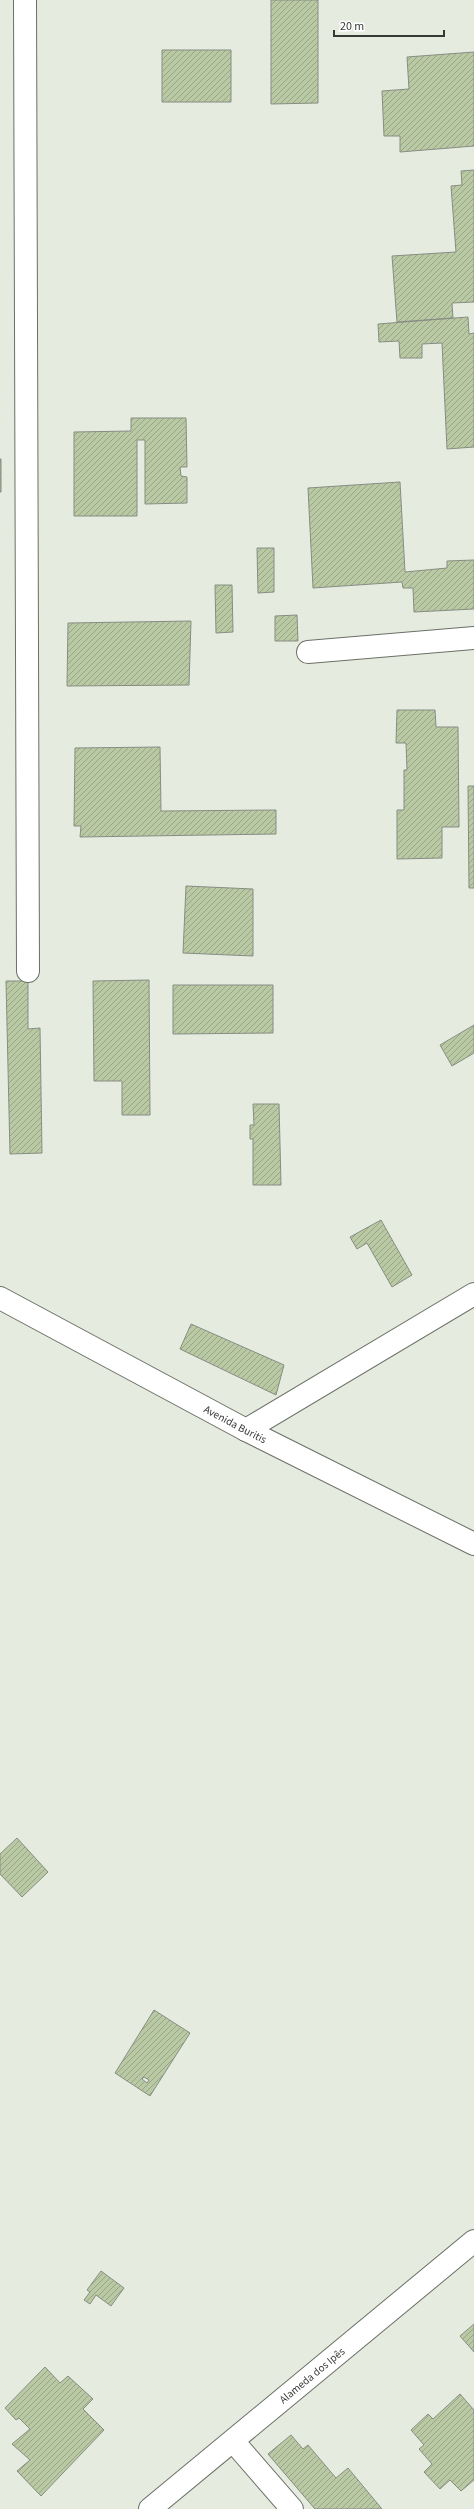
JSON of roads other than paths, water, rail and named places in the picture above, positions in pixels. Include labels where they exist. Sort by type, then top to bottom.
[{"type":"street","points":[[26,0],[28,971]]},
{"type":"street","points":[[308,652],[474,638]]},
{"type":"street","points":[[246,1430],[474,1294]]},
{"type":"street","name":"Avenida Buritis","points":[[0,1298],[246,1430],[474,1544]]},
{"type":"street","name":"Alameda dos Ipês","points":[[150,2509],[474,2241]]},
{"type":"street","points":[[233,2441],[292,2509]]}]
